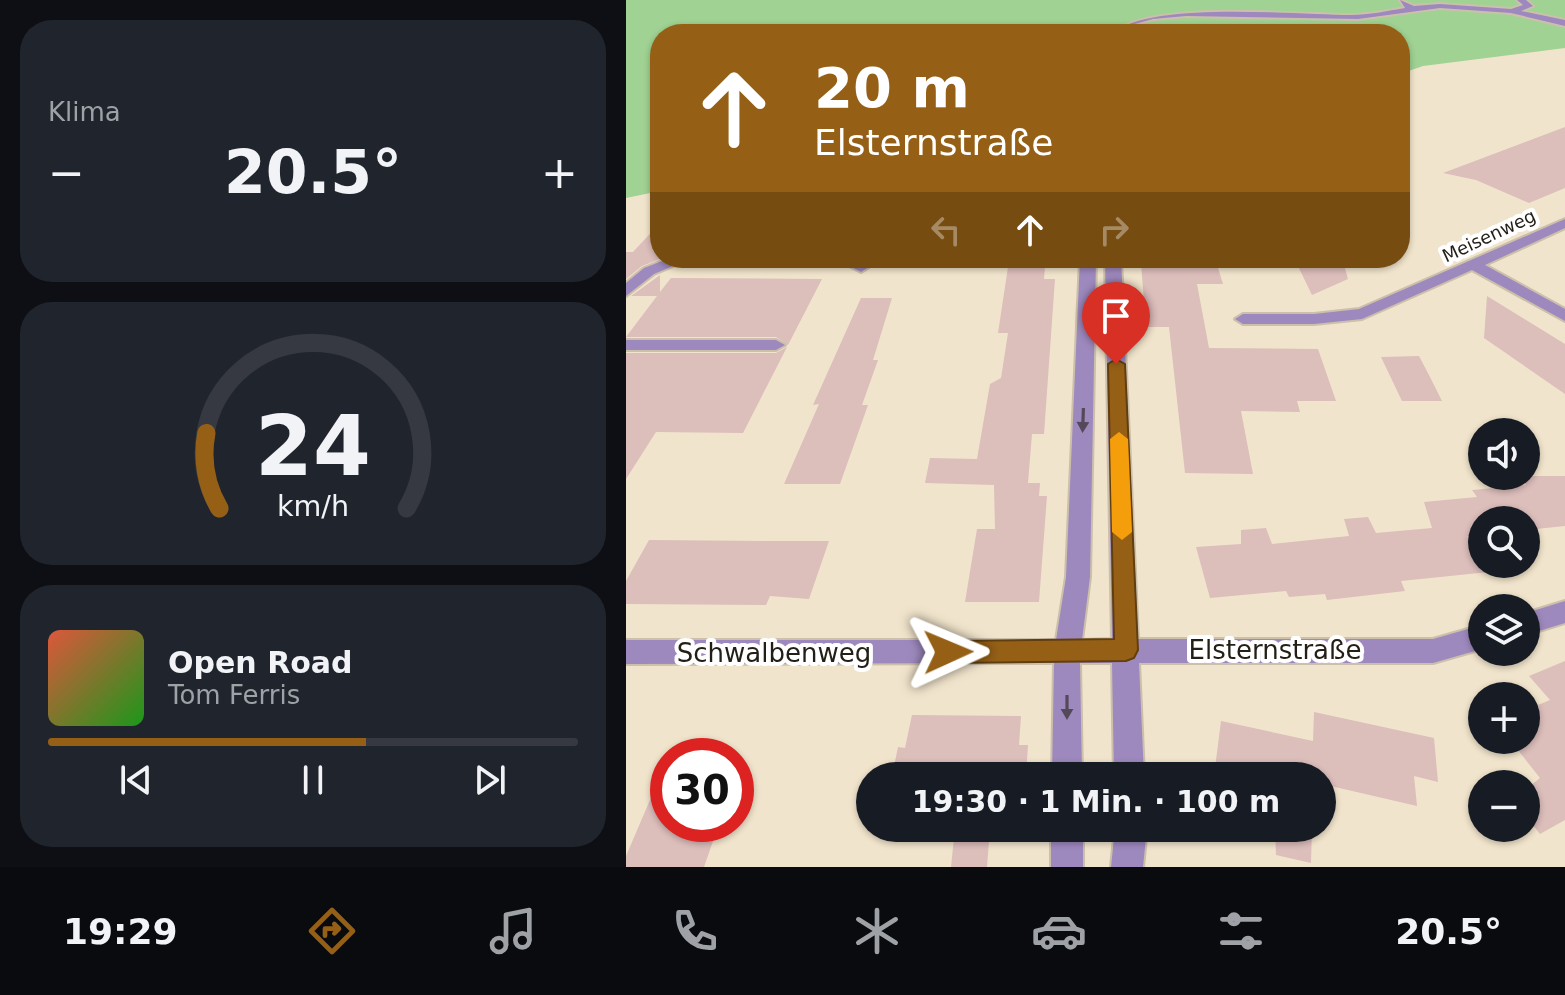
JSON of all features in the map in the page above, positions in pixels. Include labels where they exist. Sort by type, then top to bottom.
[{"type":"street","points":[[1400,0],[1412,9]]},
{"type":"street","points":[[1511,11],[1529,6],[1521,0]]},
{"type":"street","points":[[1124,24],[1180,12],[1354,17],[1440,6],[1511,11],[1565,23]]},
{"type":"street","name":"Meisenweg","points":[[1243,319],[1314,319],[1362,314],[1565,223]]},
{"type":"street","points":[[1474,265],[1565,316]]},
{"type":"street","points":[[626,291],[657,268]]},
{"type":"street","points":[[1067,762],[1067,650],[1078,577],[1088,268]]},
{"type":"street","points":[[1113,268],[1129,762]]},
{"type":"street","points":[[626,345],[776,345]]},
{"type":"street","points":[[1540,620],[1565,612]]},
{"type":"street","name":"Elsternstraße","points":[[1067,650],[1433,651],[1468,641]]},
{"type":"street","name":"Schwalbenweg","points":[[626,652],[819,654],[1067,650]]},
{"type":"street","points":[[1067,842],[1067,867]]},
{"type":"street","points":[[1127,867],[1130,842]]},
{"type":"green space","points":[[626,0],[1565,0],[1565,48],[1423,66],[1410,71],[1410,24],[650,24],[650,193],[626,198]]},
{"type":"building","points":[[1565,127],[1565,188],[1529,203],[1476,180],[1443,173]]},
{"type":"building","points":[[650,234],[650,263],[626,279],[626,252],[633,252]]},
{"type":"building","points":[[1008,268],[1045,268],[1044,279],[1055,279],[1044,434],[1032,434],[1028,483],[1040,483],[1039,496],[1047,496],[1039,602],[965,602],[977,529],[995,529],[994,485],[925,483],[930,458],[977,459],[990,384],[1001,378],[1008,333],[998,333]]},
{"type":"building","points":[[1141,268],[1218,268],[1223,284],[1197,284],[1209,348],[1318,349],[1336,401],[1297,401],[1300,412],[1241,411],[1253,474],[1185,473],[1169,327],[1146,327]]},
{"type":"building","points":[[1299,268],[1345,268],[1348,279],[1312,295]]},
{"type":"building","points":[[660,275],[660,292],[671,278],[822,279],[788,345],[776,337],[626,337],[657,296],[631,296]]},
{"type":"building","points":[[1487,296],[1565,344],[1565,394],[1484,338]]},
{"type":"building","points":[[861,298],[892,298],[873,360],[878,360],[862,405],[868,405],[840,484],[784,484],[819,404],[813,405]]},
{"type":"building","points":[[787,347],[743,433],[656,432],[626,479],[626,353],[776,353]]},
{"type":"building","points":[[1419,356],[1442,401],[1402,401],[1381,357]]},
{"type":"building","points":[[1540,476],[1565,476],[1565,526],[1540,529],[1540,506],[1468,506],[1468,574],[1401,581],[1405,591],[1327,600],[1325,594],[1289,597],[1286,591],[1210,598],[1196,547],[1241,544],[1241,530],[1266,528],[1272,544],[1349,536],[1344,519],[1368,517],[1376,533],[1432,528],[1424,502],[1477,497],[1472,490],[1540,490]]},
{"type":"building","points":[[649,540],[829,541],[809,599],[770,596],[766,605],[626,604],[626,581]]},
{"type":"building","points":[[1565,661],[1565,820],[1540,834],[1540,770],[1534,770],[1521,754],[1540,754],[1540,704],[1550,700],[1540,689],[1540,682],[1534,682],[1529,676]]},
{"type":"building","points":[[1314,712],[1434,738],[1438,782],[1414,776],[1417,806],[1336,787],[1336,762],[1216,762],[1221,721],[1313,741]]},
{"type":"building","points":[[912,715],[1021,716],[1019,745],[1028,745],[1027,762],[895,762],[898,747],[905,748]]},
{"type":"building","points":[[650,800],[650,842],[713,842],[704,867],[626,867],[626,856]]},
{"type":"building","points":[[954,842],[989,842],[987,867],[951,867]]},
{"type":"building","points":[[1276,842],[1312,842],[1311,863],[1276,855]]},
{"type":"slow traffic","points":[[1119,439],[1122,532]]},
{"type":"route","points":[[948,652],[1126,650],[1116,364]]}]
